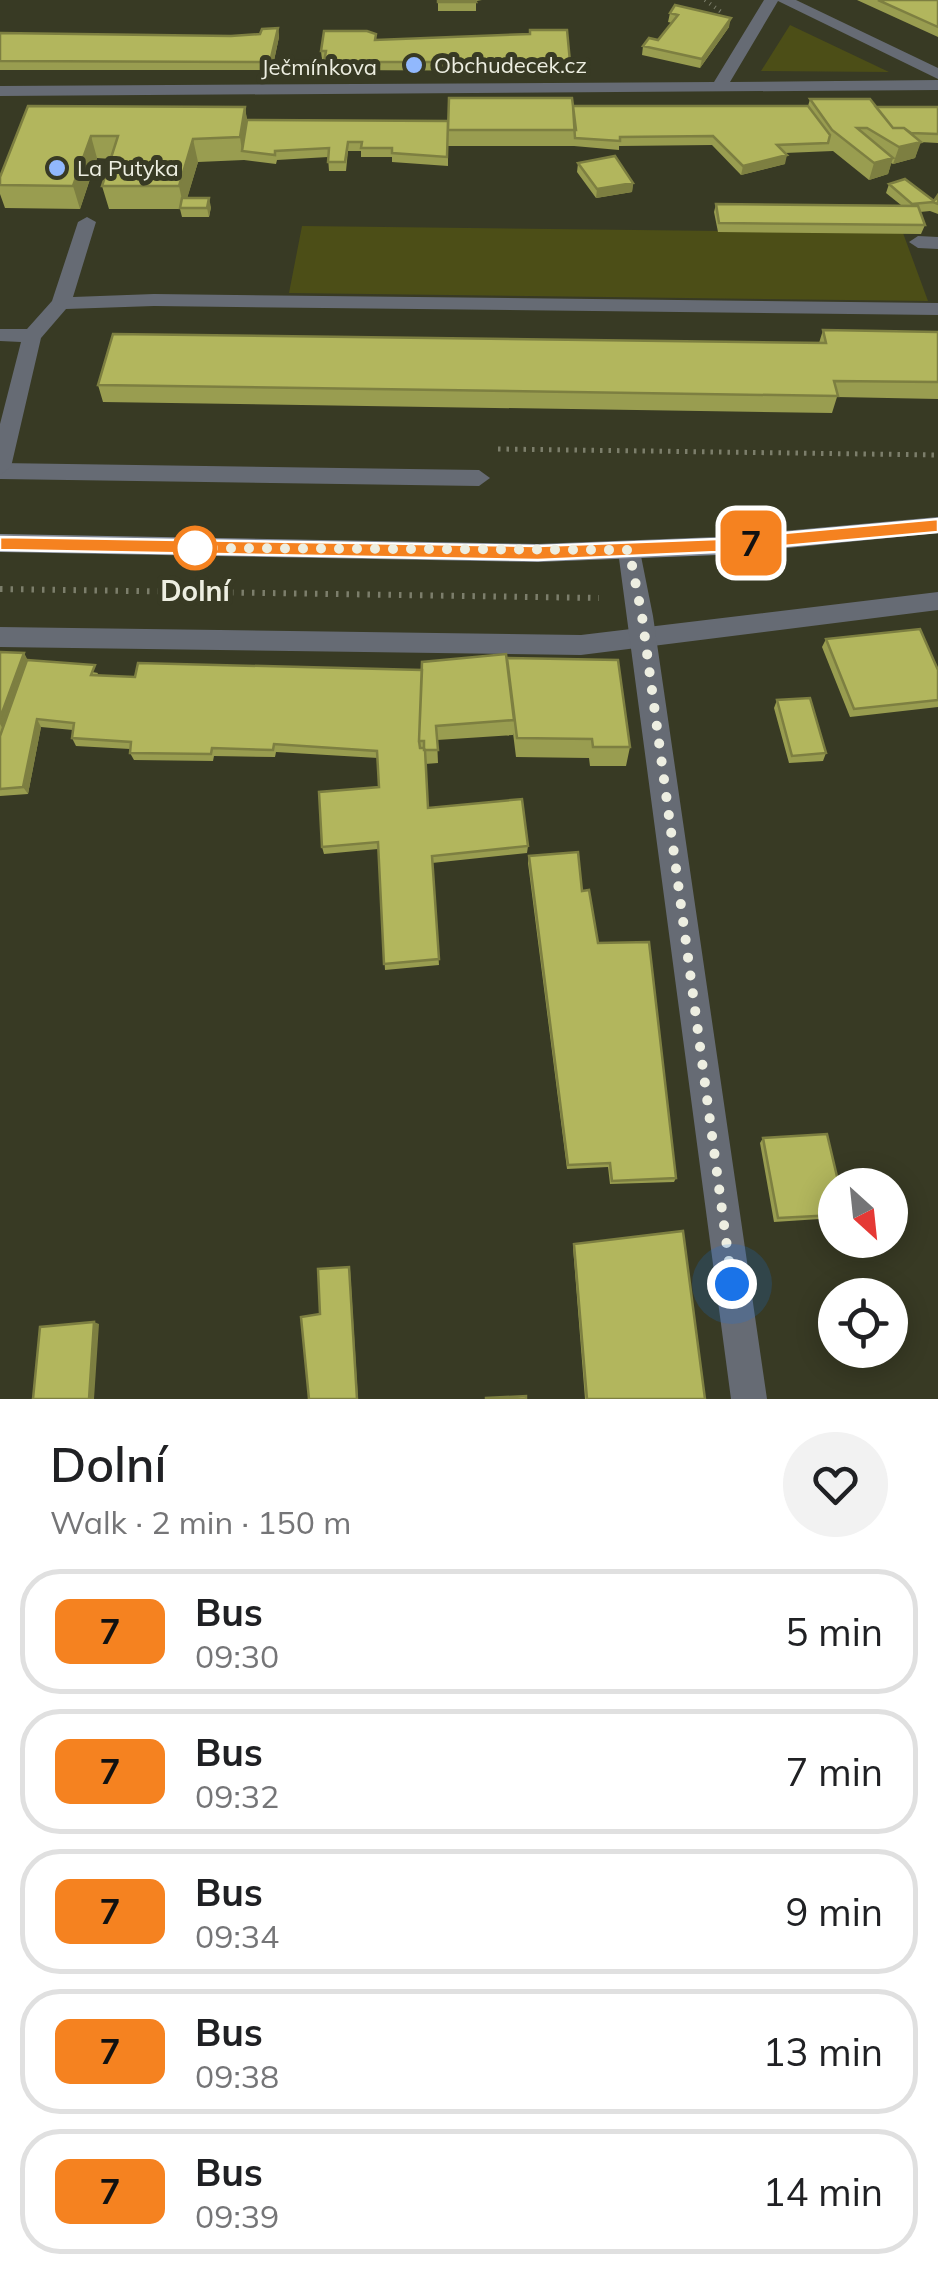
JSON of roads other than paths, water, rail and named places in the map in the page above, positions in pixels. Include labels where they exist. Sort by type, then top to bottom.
[{"type":"main road","points":[[0,543],[538,553],[629,550],[938,526]]},
{"type":"street","points":[[720,86],[771,0]]},
{"type":"street","points":[[784,0],[938,74]]},
{"type":"street","name":"Ječmínkova","points":[[0,92],[938,85]]},
{"type":"street","points":[[87,222],[61,303],[32,336],[0,469],[479,478]]},
{"type":"street","points":[[61,303],[154,300],[938,309]]},
{"type":"street","points":[[0,335],[32,336]]},
{"type":"street","points":[[629,550],[748,1399]]},
{"type":"street","points":[[0,637],[581,645],[938,601]]},
{"type":"place","name":"Obchudecek.cz","points":[[414,65]]},
{"type":"place","name":"La Putyka","points":[[57,168]]},
{"type":"place","name":"Dolní","points":[[195,548]]}]
